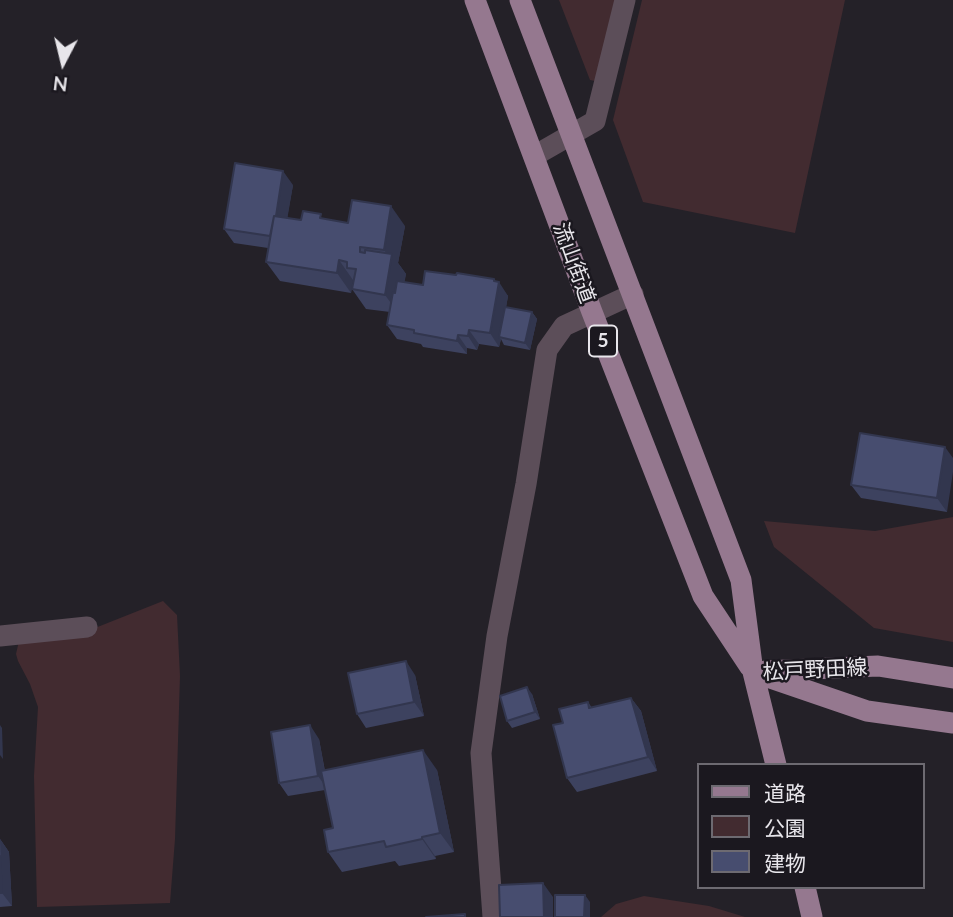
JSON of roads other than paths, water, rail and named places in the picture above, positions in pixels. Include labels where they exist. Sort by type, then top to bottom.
[{"type":"main road","name":"流山街道","points":[[475,0],[592,312],[703,596],[753,672]]},
{"type":"main road","name":"流山街道","points":[[520,0],[741,580],[753,672],[776,763]]},
{"type":"main road","name":"松戸野田線","points":[[753,672],[878,666],[953,678]]},
{"type":"main road","name":"松戸野田線","points":[[753,672],[867,711],[953,723]]},
{"type":"main road","points":[[805,889],[812,917]]},
{"type":"street","points":[[534,156],[595,121],[625,0]]},
{"type":"street","points":[[493,917],[481,753],[497,636],[526,484],[547,350],[564,326],[633,294]]},
{"type":"street","points":[[0,636],[87,627]]}]
